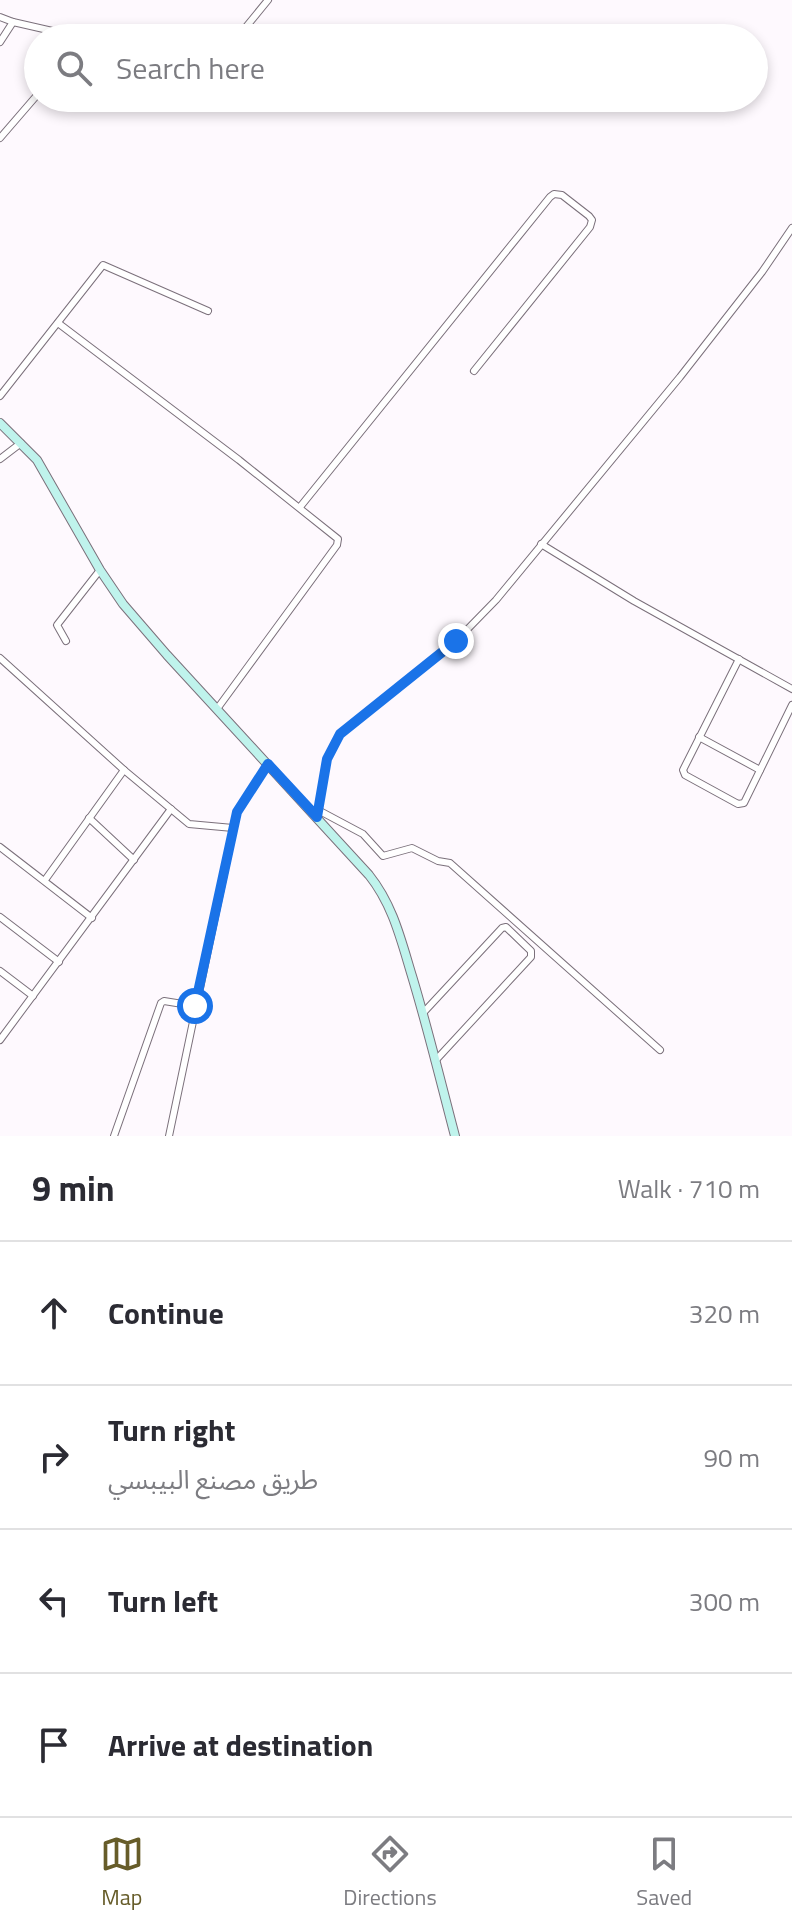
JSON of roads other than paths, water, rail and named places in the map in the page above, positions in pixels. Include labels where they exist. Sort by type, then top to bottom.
[{"type":"main road","points":[[0,423],[45,471],[100,570],[123,604],[268,764],[317,813],[387,900],[423,1013],[455,1136]]},
{"type":"street","points":[[248,24],[268,0]]},
{"type":"street","points":[[0,17],[24,25]]},
{"type":"street","points":[[0,42],[13,22]]},
{"type":"street","points":[[0,138],[24,110]]},
{"type":"street","points":[[300,507],[550,197],[558,193],[589,216],[592,220],[590,227],[474,371]]},
{"type":"street","points":[[660,1050],[450,863],[412,848],[383,856],[363,834],[317,813],[327,759],[340,734],[456,641],[496,600],[680,377],[762,272],[792,228]]},
{"type":"street","points":[[0,396],[103,265],[208,311]]},
{"type":"street","points":[[58,323],[337,536],[337,545],[217,709]]},
{"type":"street","points":[[0,459],[21,443]]},
{"type":"street","points":[[541,544],[792,689]]},
{"type":"street","points":[[66,641],[57,625],[100,570]]},
{"type":"street","points":[[0,658],[189,824],[233,828]]},
{"type":"street","points":[[739,659],[683,773],[738,804],[744,803],[792,705]]},
{"type":"street","points":[[699,737],[760,770]]},
{"type":"street","points":[[169,1136],[237,812],[268,764]]},
{"type":"street","points":[[45,880],[124,770]]},
{"type":"street","points":[[0,1040],[171,809]]},
{"type":"street","points":[[89,818],[134,860]]},
{"type":"street","points":[[0,847],[92,918]]},
{"type":"street","points":[[0,917],[59,962]]},
{"type":"street","points":[[423,1013],[502,928],[506,927],[531,951],[531,957],[513,979],[435,1061]]},
{"type":"street","points":[[0,971],[33,996]]},
{"type":"street","points":[[114,1136],[161,1003],[195,1006]]},
{"type":"street","points":[[0,1025],[7,1031]]}]
